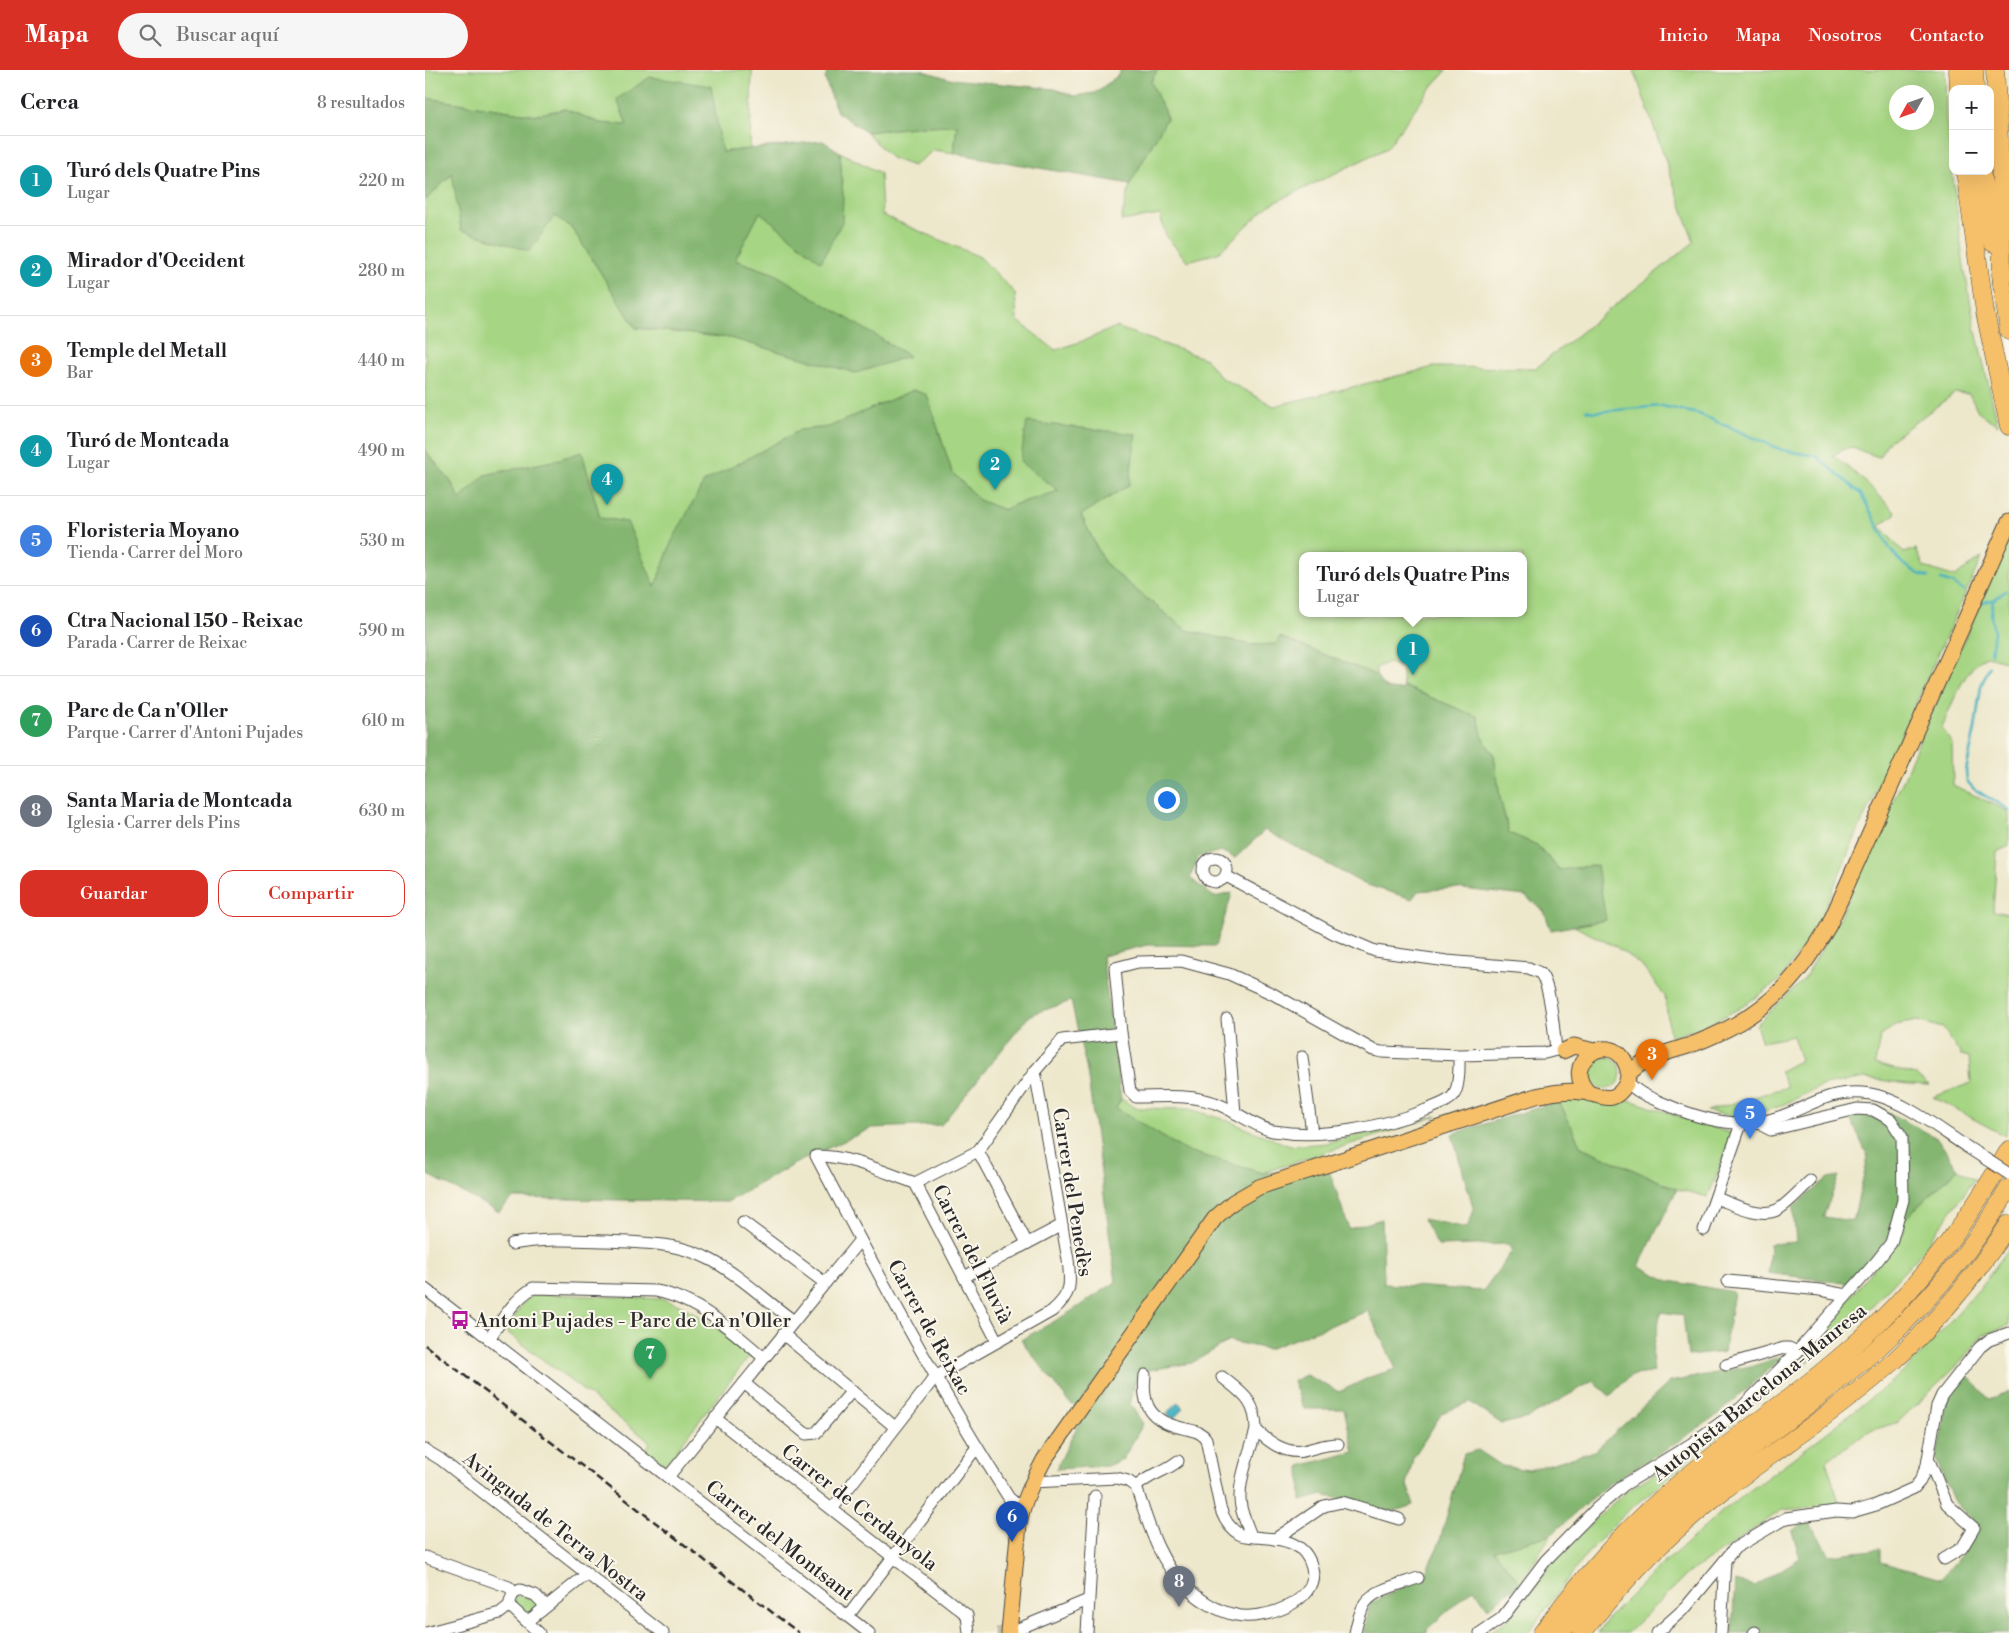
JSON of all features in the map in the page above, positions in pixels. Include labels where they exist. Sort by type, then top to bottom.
[{"type":"highway","points":[[1958,70],[1959,85]]},
{"type":"highway","points":[[1974,70],[1975,85]]},
{"type":"highway","points":[[1984,70],[1985,85]]},
{"type":"highway","points":[[1995,70],[2001,174],[2002,285]]},
{"type":"highway","points":[[1966,175],[1985,312],[2009,426]]},
{"type":"highway","points":[[1981,175],[1985,204],[2002,285],[2009,330]]},
{"type":"highway","points":[[1991,175],[2002,285]]},
{"type":"highway","name":"Autopista Barcelona-Manresa","points":[[1542,1633],[1589,1571],[1650,1510],[1715,1455],[1834,1363],[1887,1314],[1911,1289],[1953,1238],[1981,1197],[2009,1150]]},
{"type":"highway","points":[[1561,1633],[1600,1584],[1638,1543],[1684,1501],[1857,1366],[1911,1316],[1972,1245],[2009,1188]]},
{"type":"highway","points":[[1582,1633],[1629,1577],[1690,1517],[1845,1401],[1911,1345],[1969,1280],[2009,1224]]},
{"type":"main road","points":[[1013,1631],[1018,1536],[1022,1509],[1032,1482],[1044,1460],[1193,1246],[1215,1218],[1233,1202],[1248,1192],[1280,1180],[1536,1096],[1562,1091],[1607,1098],[1625,1082],[1639,1064],[1655,1056],[1684,1048],[1712,1037],[1754,1014],[1783,991],[1814,952],[1836,909],[2009,522]]},
{"type":"main road","points":[[1559,1050],[1574,1046],[1594,1051]]},
{"type":"main road","points":[[1562,1091],[1580,1071],[1585,1057],[1594,1051],[1605,1049],[1619,1055],[1655,1056]]},
{"type":"main road","points":[[1559,1050],[1572,1056],[1580,1071],[1583,1086],[1590,1094]]},
{"type":"main road","points":[[1619,1055],[1626,1063],[1625,1082]]},
{"type":"street","points":[[1226,876],[1333,933],[1375,951],[1447,961],[1529,968],[1539,972],[1545,982],[1559,1050],[1545,1053],[1459,1055],[1373,1050],[1273,994],[1229,974],[1181,961],[1138,962],[1115,968],[1121,1032],[1130,1091],[1136,1097],[1190,1097],[1215,1103],[1271,1131],[1312,1133],[1366,1128],[1443,1104],[1454,1095],[1459,1076],[1459,1055]]},
{"type":"street","points":[[1227,1019],[1235,1113]]},
{"type":"street","points":[[915,1184],[978,1151],[1035,1070],[1062,1040],[1121,1032]]},
{"type":"street","points":[[1302,1057],[1312,1133]]},
{"type":"street","name":"Carrer del Penedès","points":[[832,1509],[935,1377],[1052,1311],[1063,1301],[1069,1290],[1070,1279],[1062,1224],[1035,1070]]},
{"type":"street","points":[[1625,1082],[1639,1092],[1671,1106],[1707,1118],[1741,1124],[1777,1118],[1828,1096],[1845,1093],[1867,1093],[1897,1104],[2009,1174]]},
{"type":"street","points":[[1480,1633],[1502,1618],[1546,1560],[1595,1509],[1624,1485],[1691,1444],[1741,1408],[1797,1352],[1891,1243],[1903,1200],[1902,1137],[1891,1120],[1873,1110],[1857,1109],[1771,1130],[1761,1122]]},
{"type":"street","points":[[1704,1230],[1741,1124]]},
{"type":"street","points":[[978,1151],[1027,1243]]},
{"type":"street","name":"Carrer de Reixac","points":[[915,1184],[844,1159],[828,1155],[816,1156],[935,1377],[1009,1498],[1022,1509]]},
{"type":"street","points":[[1716,1198],[1743,1208],[1765,1212],[1778,1210],[1810,1181]]},
{"type":"street","name":"Carrer del Fluvià","points":[[915,1184],[997,1341]]},
{"type":"street","points":[[743,1222],[825,1282]]},
{"type":"street","points":[[964,1277],[1062,1224]]},
{"type":"street","points":[[512,1244],[550,1239],[664,1244],[678,1247],[695,1252],[721,1266],[794,1321]]},
{"type":"street","points":[[668,1476],[860,1240]]},
{"type":"street","points":[[1728,1280],[1820,1290],[1846,1295]]},
{"type":"street","points":[[489,1338],[514,1303],[533,1288],[656,1291],[674,1294],[695,1304],[764,1358]]},
{"type":"street","name":"Carrer del Montsant","points":[[425,1290],[869,1633]]},
{"type":"street","points":[[1657,1633],[1686,1607],[1735,1548],[1786,1518],[1852,1512],[1877,1505],[1914,1488],[1920,1481],[1928,1458],[1937,1406],[1942,1395],[1980,1347],[1989,1340],[2009,1332]]},
{"type":"street","points":[[783,1334],[895,1427]]},
{"type":"street","points":[[1726,1365],[1784,1348],[1797,1352]]},
{"type":"street","points":[[1032,1482],[1117,1478],[1129,1481],[1136,1487],[1160,1551],[1177,1577],[1192,1592],[1228,1613],[1247,1617],[1258,1616],[1287,1607],[1302,1597],[1308,1591],[1313,1578],[1313,1570],[1307,1555],[1297,1545],[1275,1538],[1240,1534],[1231,1527],[1222,1515],[1209,1446],[1204,1435],[1162,1421],[1153,1414],[1143,1394],[1145,1375]]},
{"type":"street","points":[[1222,1377],[1247,1398],[1252,1405],[1256,1418],[1256,1430],[1241,1485],[1240,1497],[1251,1536]]},
{"type":"street","points":[[744,1383],[806,1434],[816,1433],[852,1391]]},
{"type":"street","name":"Carrer de Cerdanyola","points":[[715,1418],[967,1614],[969,1633]]},
{"type":"street","points":[[1256,1430],[1273,1444],[1292,1451],[1300,1451],[1327,1444],[1338,1444]]},
{"type":"street","points":[[858,1633],[852,1627],[848,1616],[977,1447]]},
{"type":"street","name":"Avinguda de Terra Nostra","points":[[427,1455],[663,1633]]},
{"type":"street","points":[[1928,1458],[1947,1504],[1975,1528],[1962,1548],[1944,1560]]},
{"type":"street","points":[[1136,1487],[1144,1478],[1171,1466],[1178,1460]]},
{"type":"street","points":[[1090,1630],[1088,1600],[1095,1496]]},
{"type":"street","points":[[1275,1538],[1323,1506],[1342,1502],[1399,1519]]},
{"type":"street","points":[[425,1557],[509,1587],[514,1593]]},
{"type":"street","points":[[1721,1633],[1725,1560]]},
{"type":"street","points":[[524,1619],[531,1619],[587,1574]]},
{"type":"street","points":[[1355,1633],[1366,1602],[1382,1591],[1418,1578]]},
{"type":"street","points":[[426,1633],[499,1614],[510,1605],[514,1593],[520,1590],[548,1599],[560,1596]]},
{"type":"street","points":[[538,1597],[544,1605],[541,1611]]},
{"type":"street","points":[[1013,1631],[1088,1600]]},
{"type":"street","points":[[510,1605],[513,1610],[539,1633]]},
{"type":"green space","points":[[425,70],[752,70],[750,149],[722,152],[617,99],[627,125],[600,123],[565,109],[535,115],[425,98]]},
{"type":"green space","points":[[828,70],[921,70],[950,79],[1055,89],[1074,96],[1095,93],[1120,74],[1120,70],[1157,70],[1151,82],[1167,118],[1130,184],[954,153],[957,125],[924,126],[866,132],[837,112],[825,79]]},
{"type":"green space","points":[[1157,70],[1447,70],[1427,92],[1387,148],[1268,206],[1218,253],[1187,261],[1166,236],[1160,215],[1121,221],[1130,184],[1167,118],[1151,82]]},
{"type":"green space","points":[[1634,70],[1945,70],[1949,175],[1953,175],[1963,261],[1975,327],[1998,425],[1979,413],[1969,394],[1955,393],[1888,442],[1879,457],[1849,447],[1833,455],[1869,485],[1896,513],[1880,526],[1904,553],[1916,549],[1924,567],[1955,577],[1982,557],[1853,842],[1818,924],[1780,980],[1742,1007],[1703,1027],[1670,1037],[1665,996],[1641,965],[1616,947],[1574,926],[1606,920],[1537,845],[1509,833],[1500,798],[1494,755],[1483,739],[1478,717],[1403,686],[1401,668],[1388,662],[1376,668],[1376,675],[1280,637],[1276,644],[1251,645],[1186,630],[1104,562],[1081,515],[1129,485],[1135,434],[1060,491],[1016,504],[1004,510],[979,500],[952,472],[927,395],[913,390],[829,427],[800,430],[672,541],[655,588],[627,522],[600,518],[582,453],[485,475],[460,500],[451,482],[425,450],[425,201],[453,173],[555,216],[572,228],[636,328],[730,338],[856,373],[775,274],[735,260],[760,212],[821,261],[843,196],[840,152],[880,173],[882,215],[980,257],[1015,293],[1017,320],[1055,350],[1116,327],[1206,359],[1220,377],[1274,406],[1434,367],[1536,368],[1694,242]]},
{"type":"green space","points":[[650,77],[711,86],[722,152],[823,141],[840,152],[843,196],[842,222],[821,262],[760,212],[735,260],[775,274],[909,356],[856,373],[730,338],[636,328],[572,228],[555,216],[529,251],[461,230],[452,173],[425,201],[425,98],[535,115],[565,109],[600,123],[627,125],[617,99]]},
{"type":"green space","points":[[957,125],[954,153],[934,150],[913,166],[891,158],[866,132],[924,126]]},
{"type":"green space","points":[[913,390],[927,395],[952,472],[979,500],[1004,510],[1016,504],[1059,491],[1020,462],[1027,422],[1136,434],[1129,485],[1081,515],[1104,562],[1186,630],[1251,645],[1276,644],[1279,637],[1376,675],[1386,687],[1402,690],[1403,686],[1478,717],[1483,739],[1494,755],[1500,798],[1509,833],[1537,845],[1559,870],[1597,865],[1606,920],[1551,930],[1544,911],[1525,896],[1454,888],[1418,891],[1412,899],[1364,884],[1265,830],[1235,858],[1221,851],[1198,857],[1190,878],[1214,897],[1232,893],[1216,946],[1147,945],[1102,956],[1121,1099],[1116,1108],[1184,1150],[1262,1173],[1329,1170],[1349,1229],[1382,1219],[1384,1284],[1483,1291],[1512,1251],[1510,1244],[1438,1246],[1423,1219],[1467,1228],[1474,1210],[1452,1134],[1559,1101],[1581,1147],[1677,1189],[1639,1266],[1669,1281],[1734,1292],[1724,1352],[1688,1356],[1683,1315],[1661,1312],[1652,1354],[1654,1372],[1630,1376],[1610,1396],[1593,1381],[1528,1418],[1502,1424],[1470,1402],[1442,1413],[1413,1458],[1407,1485],[1414,1505],[1387,1513],[1361,1503],[1322,1495],[1301,1501],[1300,1466],[1354,1452],[1344,1409],[1304,1409],[1293,1381],[1306,1375],[1339,1392],[1370,1377],[1396,1369],[1368,1311],[1268,1349],[1229,1341],[1192,1363],[1137,1372],[1130,1404],[1143,1424],[1123,1459],[1107,1466],[1056,1469],[1084,1413],[1070,1403],[1021,1340],[1067,1314],[1116,1282],[1087,1071],[1071,1001],[1030,1015],[941,1125],[872,1128],[796,1163],[727,1202],[513,1198],[499,1212],[425,1173],[425,450],[451,482],[460,499],[485,475],[553,461],[582,452],[600,518],[627,522],[655,587],[672,541],[704,482],[800,430],[829,427]]},
{"type":"green space","points":[[2009,539],[2009,670],[2005,661],[1987,656],[1979,662],[1965,678],[1942,727],[1952,744],[1953,785],[2009,812],[2009,846],[1997,852],[1993,911],[2009,914],[2009,1120],[2005,1136],[1933,1097],[1971,1083],[1969,1057],[1961,1055],[1943,1028],[1917,1021],[1895,1025],[1880,1037],[1875,1064],[1916,1075],[1929,1085],[1865,1078],[1824,1085],[1778,1107],[1740,1118],[1707,1111],[1787,1087],[1780,1071],[1801,1060],[1793,1036],[1762,1042],[1756,1025],[1804,979],[1838,921],[1884,818],[1903,781]]},
{"type":"green space","points":[[1605,1057],[1617,1061],[1621,1073],[1617,1085],[1605,1089],[1593,1085],[1589,1073],[1593,1061]]},
{"type":"green space","points":[[1585,1096],[1617,1096],[1733,1134],[1708,1197],[1677,1189],[1581,1147],[1559,1101]]},
{"type":"green space","points":[[1121,1099],[1136,1108],[1189,1109],[1223,1119],[1290,1146],[1327,1143],[1437,1116],[1262,1173],[1184,1150],[1116,1108]]},
{"type":"green space","points":[[1874,1105],[1937,1138],[1958,1169],[1901,1222],[1852,1284],[1768,1273],[1770,1244],[1796,1242],[1793,1207],[1828,1178],[1839,1176],[1823,1217],[1853,1221],[1868,1157],[1849,1115]]},
{"type":"green space","points":[[1958,1169],[1975,1179],[1916,1259],[1850,1329],[1751,1406],[1828,1325],[1905,1229],[1901,1222]]},
{"type":"green space","points":[[2009,1248],[2009,1325],[1983,1335],[1959,1364],[1898,1422],[1867,1432],[1826,1461],[1840,1505],[1782,1510],[1689,1573],[1627,1633],[1598,1633],[1608,1618],[1654,1572],[1724,1510],[1906,1370],[1981,1287]]},
{"type":"green space","points":[[543,1294],[663,1299],[698,1315],[750,1355],[665,1465],[646,1450],[650,1442],[507,1332],[520,1307],[530,1296]]},
{"type":"green space","points":[[1785,1355],[1715,1417],[1607,1485],[1551,1535],[1494,1550],[1520,1583],[1488,1608],[1474,1588],[1427,1629],[1427,1633],[1364,1633],[1370,1604],[1423,1577],[1439,1544],[1464,1454],[1478,1450],[1502,1466],[1529,1470],[1595,1451],[1670,1382],[1756,1365]]},
{"type":"green space","points":[[1967,1375],[1989,1399],[2009,1392],[2009,1633],[1761,1633],[1758,1631],[1752,1633],[1732,1633],[1735,1581],[1755,1586],[1800,1558],[1792,1531],[1808,1520],[1830,1555],[1880,1549],[1880,1562],[1941,1579],[1965,1550],[1979,1527],[1953,1500],[1936,1459],[1944,1422],[1945,1404],[1954,1386]]},
{"type":"green space","points":[[1736,1422],[1624,1514],[1585,1556],[1528,1633],[1487,1633],[1503,1624],[1537,1585],[1556,1557],[1623,1494],[1728,1425]]},
{"type":"green space","points":[[1551,1535],[1520,1583],[1493,1550]]},
{"type":"green space","points":[[521,1593],[541,1605],[527,1616],[515,1608],[515,1598]]},
{"type":"water","points":[[1178,1402],[1184,1408],[1173,1419],[1167,1413]]},
{"type":"waterway","points":[[1586,410],[1594,412],[1662,406],[1699,414],[1782,450],[1816,456],[1861,494],[1890,549],[1903,564],[1928,577]]},
{"type":"waterway","points":[[1941,580],[1951,583],[1964,591]]},
{"type":"waterway","points":[[1982,602],[1993,600],[2006,591]]},
{"type":"waterway","points":[[1991,654],[1994,632],[1991,615],[1993,600]]},
{"type":"waterway","points":[[1989,667],[1981,686],[1975,729],[1966,771],[1967,781],[1974,789],[2009,810]]},
{"type":"tunnel","points":[[997,1633],[1016,1629]]},
{"type":"railway","points":[[425,1345],[799,1633]]},
{"type":"place","name":"Mirador d'Occident","points":[[995,490]]},
{"type":"place","name":"Turó de Montcada","points":[[607,505]]},
{"type":"place","name":"Turó dels Quatre Pins","points":[[1413,675]]},
{"type":"place","name":"Temple del Metall","points":[[1652,1080]]},
{"type":"place","name":"Floristeria Moyano","points":[[1750,1139]]},
{"type":"place","name":"Antoni Pujades - Parc de Ca n'Oller","points":[[460,1320]]},
{"type":"place","name":"Parc de Ca n'Oller","points":[[650,1379]]},
{"type":"place","name":"Ctra Nacional 150 - Reixac","points":[[1012,1542]]},
{"type":"place","name":"Santa Maria de Montcada","points":[[1179,1607]]}]
